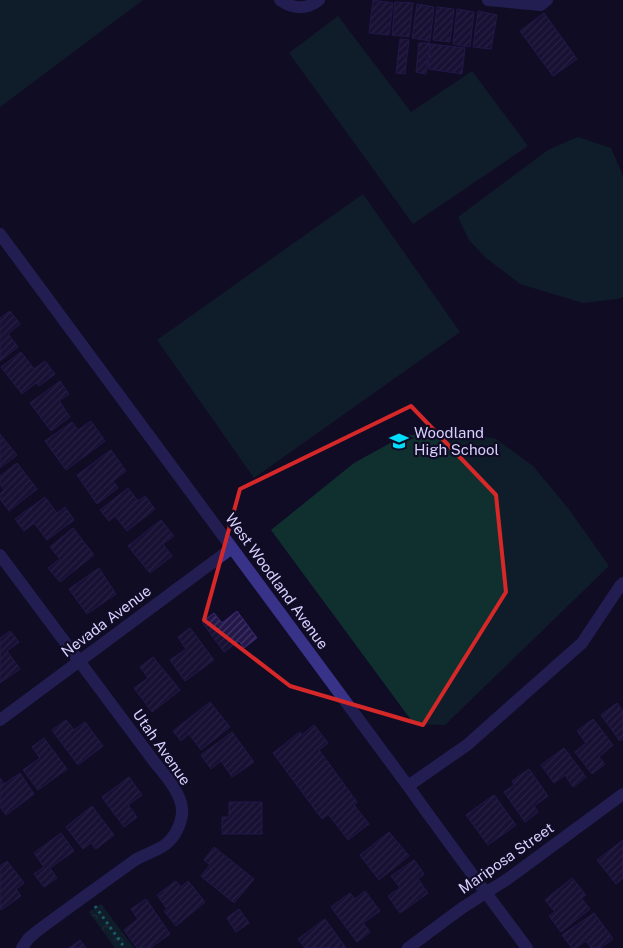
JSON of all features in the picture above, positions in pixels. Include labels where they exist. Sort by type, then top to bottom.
[{"type":"street","points":[[280,0],[290,6],[300,8],[309,6],[319,0]]},
{"type":"street","points":[[488,0],[541,5],[547,0]]},
{"type":"street","name":"West Woodland Avenue","points":[[0,234],[408,786],[468,871],[488,893],[527,948]]},
{"type":"street","name":"Nevada Avenue","points":[[0,720],[232,548]]},
{"type":"street","name":"Utah Avenue","points":[[0,555],[170,780],[178,795],[183,812],[178,828],[167,844],[138,859],[87,895],[36,932],[22,948]]},
{"type":"street","points":[[408,786],[467,745],[582,643],[623,583]]},
{"type":"street","name":"Mariposa Street","points":[[408,948],[462,908],[488,893],[623,794]]},
{"type":"path","points":[[87,895],[125,948]]},
{"type":"highlighted area","points":[[411,406],[496,495],[506,592],[423,725],[290,686],[204,620],[240,489]]},
{"type":"green space","points":[[0,0],[143,0],[0,107]]},
{"type":"green space","points":[[338,16],[411,112],[472,71],[528,146],[413,224],[289,53]]},
{"type":"green space","points":[[578,137],[611,148],[623,176],[623,297],[617,299],[583,303],[520,284],[486,258],[469,240],[458,217],[548,150]]},
{"type":"green space","points":[[363,194],[460,332],[254,478],[157,340]]},
{"type":"green space","points":[[451,430],[496,439],[533,466],[568,508],[609,566],[445,725],[414,724],[271,530],[354,463],[403,436]]},
{"type":"green space","points":[[101,904],[134,948],[115,948],[89,912]]},
{"type":"building","points":[[373,0],[393,3],[389,35],[369,33]]},
{"type":"building","points":[[395,2],[413,3],[409,37],[392,35]]},
{"type":"building","points":[[417,4],[434,7],[430,41],[412,38]]},
{"type":"building","points":[[437,7],[454,9],[450,42],[433,40]]},
{"type":"building","points":[[457,9],[474,12],[470,47],[453,44]]},
{"type":"building","points":[[478,11],[497,15],[491,49],[473,47]]},
{"type":"building","points":[[544,13],[577,59],[553,76],[520,31]]},
{"type":"building","points":[[400,39],[409,40],[405,74],[396,73]]},
{"type":"building","points":[[419,43],[430,43],[426,74],[416,72]]},
{"type":"building","points":[[431,44],[465,48],[462,74],[428,69]]},
{"type":"building","points":[[10,311],[20,324],[8,334],[18,347],[0,361],[0,318]]},
{"type":"building","points":[[21,352],[34,369],[45,361],[55,374],[39,386],[36,383],[22,394],[1,367]]},
{"type":"building","points":[[60,381],[69,394],[59,401],[70,417],[51,431],[30,403]]},
{"type":"building","points":[[91,421],[105,441],[66,470],[45,441],[72,422],[78,430]]},
{"type":"building","points":[[0,434],[17,455],[0,468]]},
{"type":"building","points":[[111,450],[126,471],[113,481],[118,488],[97,504],[77,475]]},
{"type":"building","points":[[17,463],[37,489],[9,511],[0,499],[0,494],[4,490],[0,484],[0,476]]},
{"type":"building","points":[[128,488],[138,501],[145,496],[155,509],[127,531],[115,516],[109,521],[100,510]]},
{"type":"building","points":[[45,497],[57,513],[65,507],[74,520],[47,540],[34,523],[24,531],[15,519]]},
{"type":"building","points":[[161,520],[174,536],[163,544],[172,556],[150,573],[128,546]]},
{"type":"building","points":[[73,528],[94,555],[60,582],[48,568],[60,559],[50,547]]},
{"type":"building","points":[[99,568],[116,594],[87,614],[69,589]]},
{"type":"building","points":[[237,611],[257,638],[244,648],[239,641],[224,652],[202,622],[214,613],[222,623]]},
{"type":"building","points":[[190,628],[214,660],[185,681],[170,660],[186,649],[178,637]]},
{"type":"building","points":[[10,631],[19,642],[7,651],[20,669],[0,683],[0,638]]},
{"type":"building","points":[[153,657],[180,690],[152,712],[134,688],[148,678],[140,667]]},
{"type":"building","points":[[210,702],[230,727],[201,750],[189,734],[181,741],[173,731]]},
{"type":"building","points":[[617,703],[623,711],[623,739],[620,741],[601,715]]},
{"type":"building","points":[[593,719],[613,745],[599,757],[605,764],[592,774],[575,752],[586,743],[577,731]]},
{"type":"building","points":[[66,720],[74,730],[85,722],[103,746],[78,765],[52,730]]},
{"type":"building","points":[[314,725],[328,743],[319,750],[357,802],[354,805],[369,824],[348,840],[328,814],[322,819],[273,753],[300,732],[302,735]]},
{"type":"building","points":[[232,732],[254,762],[232,777],[221,761],[211,769],[201,755]]},
{"type":"building","points":[[44,738],[67,769],[38,790],[23,770],[40,758],[32,747]]},
{"type":"building","points":[[564,748],[586,777],[573,787],[565,775],[554,783],[541,765]]},
{"type":"building","points":[[529,769],[548,796],[534,806],[538,812],[525,822],[504,792],[514,785],[512,781]]},
{"type":"building","points":[[20,773],[34,794],[6,815],[0,807],[0,778],[4,784]]},
{"type":"building","points":[[129,777],[142,795],[128,805],[137,817],[124,827],[102,797]]},
{"type":"building","points":[[494,795],[516,825],[488,845],[466,815]]},
{"type":"building","points":[[229,802],[262,802],[262,834],[222,834],[222,817],[229,817]]},
{"type":"building","points":[[92,806],[114,835],[96,849],[91,843],[83,849],[66,827]]},
{"type":"building","points":[[389,832],[409,856],[379,880],[360,855]]},
{"type":"building","points":[[61,833],[74,851],[50,868],[57,878],[44,887],[34,874],[44,867],[34,853]]},
{"type":"building","points":[[623,840],[623,878],[616,884],[597,860]]},
{"type":"building","points":[[214,847],[254,879],[234,903],[201,876],[210,865],[204,860]]},
{"type":"building","points":[[414,860],[424,874],[418,879],[428,893],[400,913],[388,896],[400,888],[391,876]]},
{"type":"building","points":[[7,861],[24,883],[16,889],[21,896],[1,910],[0,866]]},
{"type":"building","points":[[572,878],[586,895],[581,898],[590,909],[561,932],[549,916],[555,912],[545,900]]},
{"type":"building","points":[[176,881],[181,887],[188,881],[205,902],[176,926],[164,911],[167,909],[157,895]]},
{"type":"building","points":[[365,891],[380,911],[363,923],[370,932],[357,942],[331,907],[350,893],[355,899]]},
{"type":"building","points":[[146,899],[170,934],[150,948],[137,948],[124,930],[138,919],[131,909]]},
{"type":"building","points":[[239,909],[249,923],[236,932],[227,918]]},
{"type":"building","points":[[594,913],[613,939],[600,948],[591,948],[586,941],[576,948],[572,948],[562,935]]},
{"type":"building","points":[[325,919],[346,948],[305,948],[298,939]]},
{"type":"building","points":[[80,940],[86,948],[69,948]]},
{"type":"place","name":"Woodland High School","points":[[399,441]]}]
